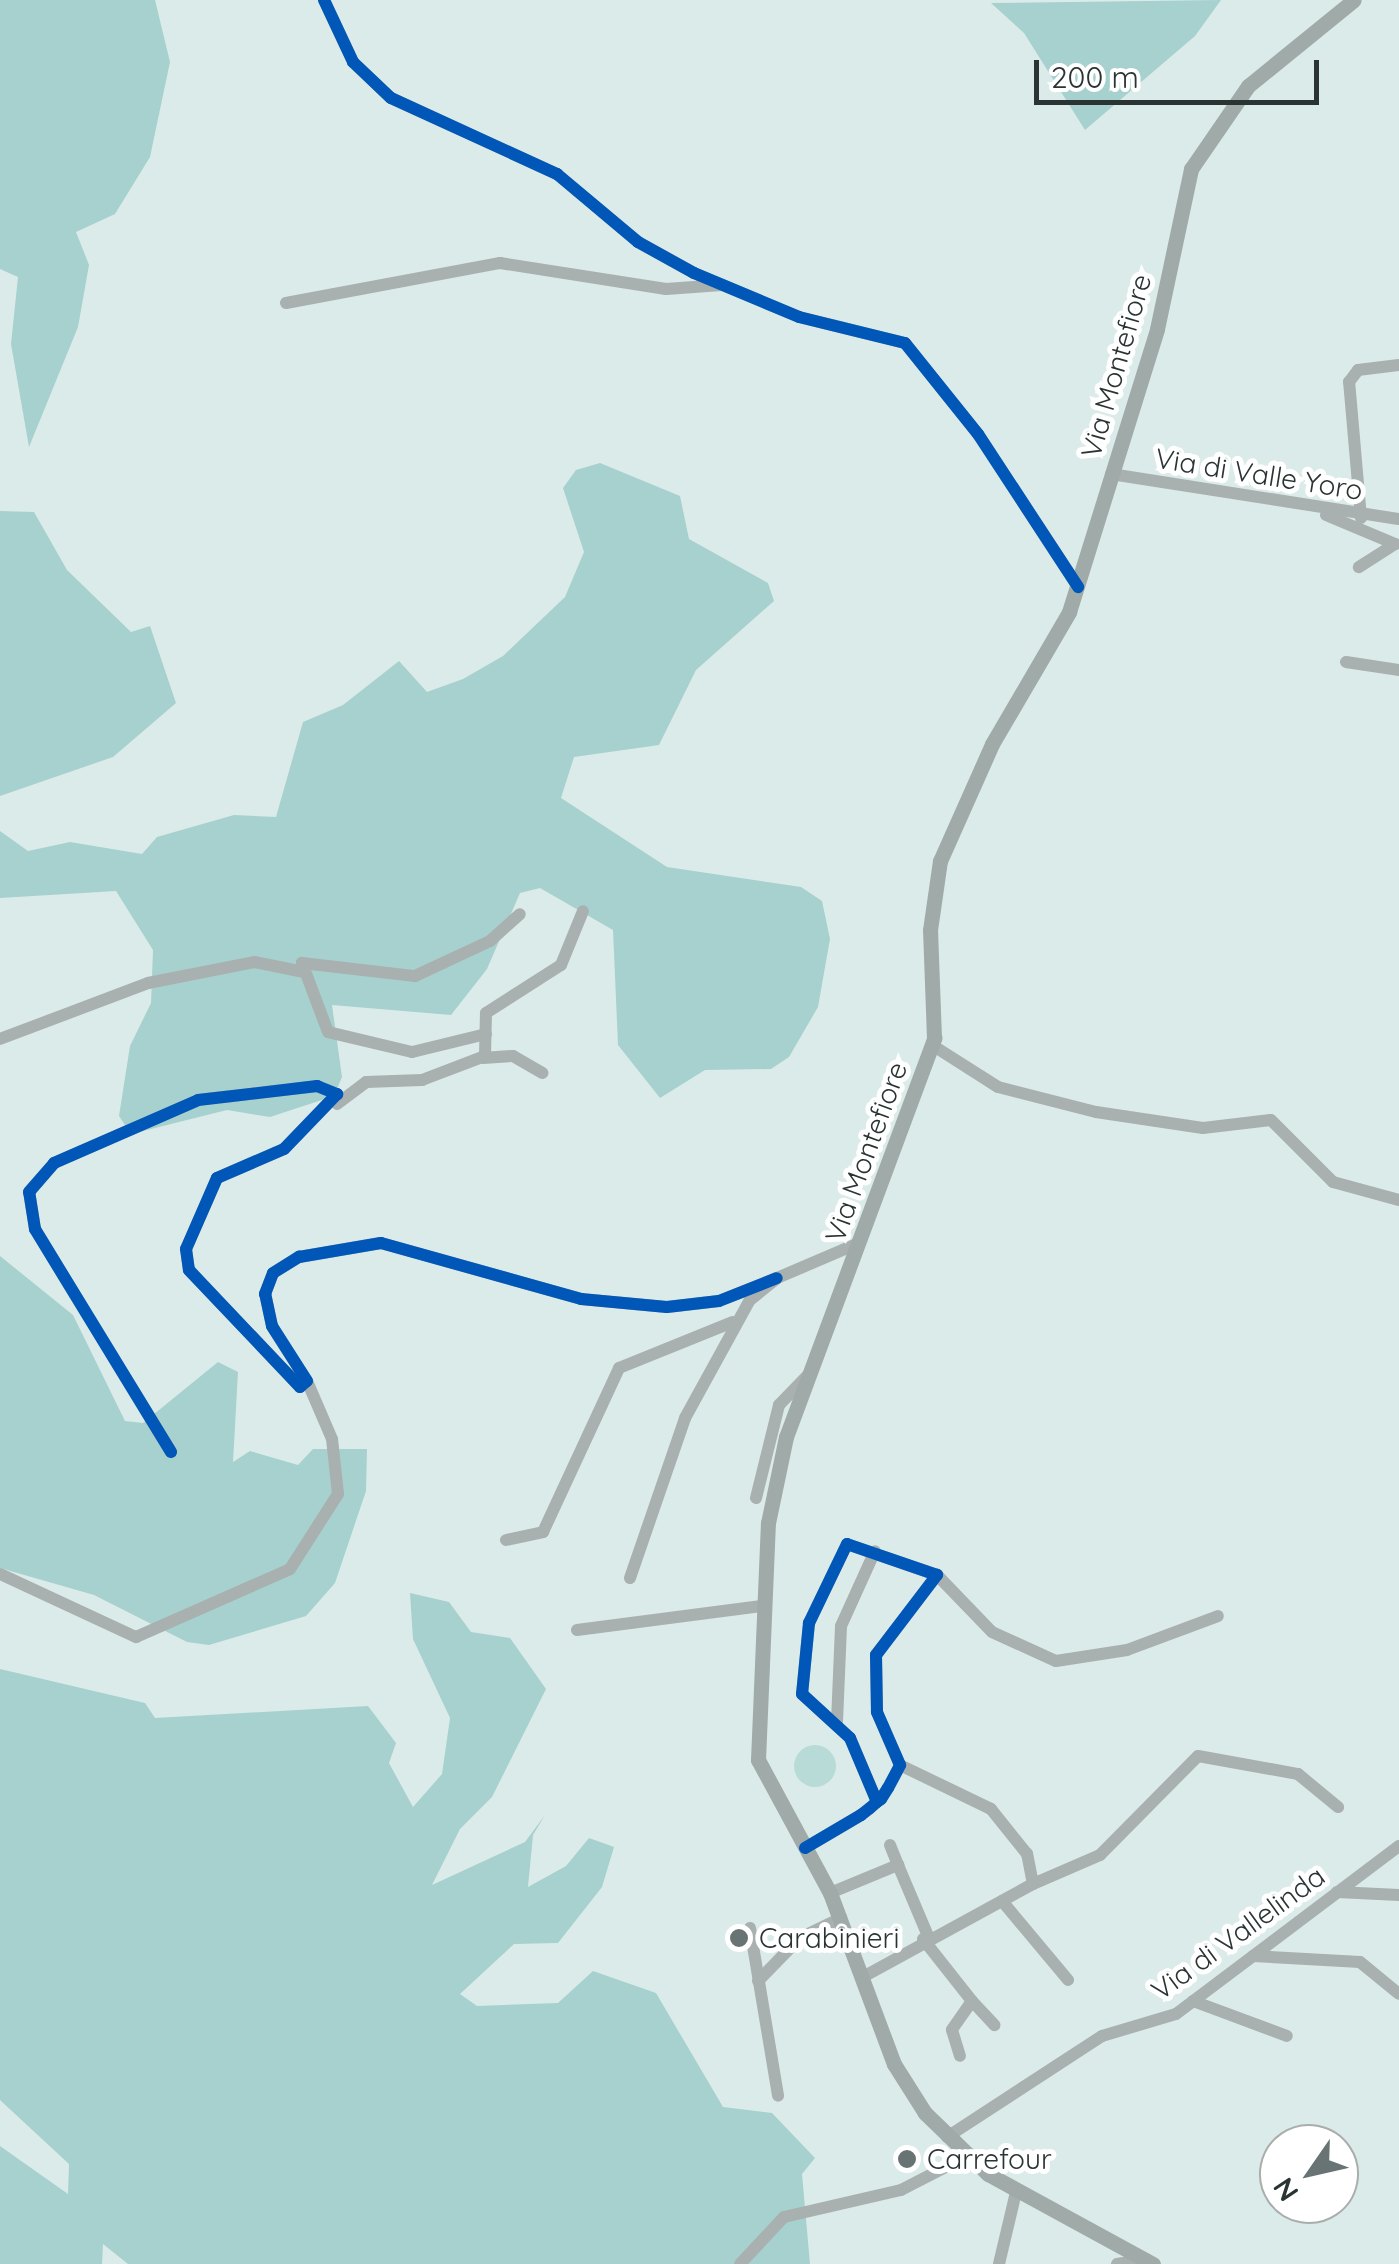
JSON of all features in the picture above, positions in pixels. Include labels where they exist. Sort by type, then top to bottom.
[{"type":"main road","name":"Via Montefiore","points":[[1150,2262],[1016,2192],[967,2156],[947,2138],[900,2076],[830,1893],[758,1760],[764,1606],[776,1468],[932,1045],[930,912],[940,862],[1078,587],[1200,148],[1258,76],[1354,0]]},
{"type":"street","points":[[324,0],[353,62],[383,93],[557,174],[642,246],[722,285],[905,344],[978,434],[1078,587]]},
{"type":"street","points":[[286,302],[512,263],[666,289],[722,285]]},
{"type":"street","points":[[1361,518],[1348,382],[1358,370],[1399,365]]},
{"type":"street","name":"Via di Valle Yoro","points":[[1110,474],[1326,514],[1399,519]]},
{"type":"street","points":[[1326,514],[1395,544],[1359,568]]},
{"type":"street","points":[[1346,662],[1399,670]]},
{"type":"street","points":[[483,1058],[490,1009],[570,954],[583,910]]},
{"type":"street","points":[[486,1034],[412,1052],[328,1032],[304,972],[309,959],[379,977],[422,974],[490,941],[520,914]]},
{"type":"street","points":[[0,1038],[148,982],[254,962],[304,972]]},
{"type":"street","points":[[932,1045],[998,1087],[1080,1108],[1203,1128],[1270,1120],[1332,1182],[1399,1200]]},
{"type":"street","points":[[307,1381],[296,1385],[190,1272],[186,1249],[220,1175],[275,1155],[366,1082],[422,1080],[483,1058],[513,1056],[542,1073]]},
{"type":"street","points":[[171,1452],[35,1229],[33,1181],[54,1163],[208,1098],[324,1086],[338,1096],[328,1112]]},
{"type":"street","points":[[0,1574],[136,1638],[290,1568],[338,1494],[332,1438],[266,1304],[270,1277],[299,1257],[381,1242],[580,1299],[667,1307],[719,1301],[859,1243]]},
{"type":"street","points":[[506,1540],[544,1532],[618,1368],[694,1345],[739,1317],[776,1278]]},
{"type":"street","points":[[630,1578],[680,1429],[739,1317]]},
{"type":"street","points":[[756,1498],[779,1405],[810,1373]]},
{"type":"street","points":[[837,1722],[804,1700],[805,1637],[840,1548],[875,1550],[937,1575],[988,1629],[1056,1661],[1126,1650],[1218,1616]]},
{"type":"street","points":[[875,1550],[841,1626],[837,1722],[877,1802]]},
{"type":"street","points":[[937,1575],[899,1615],[874,1664],[877,1712],[900,1765],[991,1809],[1030,1859],[1033,1884]]},
{"type":"street","points":[[577,1630],[764,1606]]},
{"type":"street","points":[[861,1978],[926,1938],[1100,1855],[1198,1756],[1298,1774],[1338,1807]]},
{"type":"street","points":[[804,1848],[877,1802],[900,1765]]},
{"type":"street","points":[[890,1845],[926,1938],[994,2025]]},
{"type":"street","name":"Via di Vallelinda","points":[[947,2138],[1097,2039],[1157,2024],[1193,2001],[1399,1846]]},
{"type":"street","points":[[830,1893],[898,1865]]},
{"type":"street","points":[[1337,1892],[1399,1895]]},
{"type":"street","points":[[1002,1901],[1068,1980]]},
{"type":"street","points":[[758,1981],[800,1938],[841,1918]]},
{"type":"street","points":[[750,1928],[778,2096]]},
{"type":"street","points":[[1253,1956],[1360,1962],[1399,1994]]},
{"type":"street","points":[[960,2056],[952,2030],[972,2001]]},
{"type":"street","points":[[1193,2001],[1287,2036]]},
{"type":"street","points":[[740,2264],[784,2217],[900,2190],[967,2156]]},
{"type":"street","points":[[999,2264],[1016,2192]]},
{"type":"street","points":[[1117,2264],[1150,2262]]},
{"type":"shaded area","points":[[0,0],[155,0],[170,62],[150,157],[115,214],[76,232],[89,265],[78,327],[29,447],[11,344],[18,277],[0,269]]},
{"type":"shaded area","points":[[1221,0],[1195,36],[1085,130],[1024,33],[991,3]]},
{"type":"shaded area","points":[[600,463],[680,496],[689,539],[768,583],[774,601],[696,670],[659,745],[574,757],[561,798],[667,867],[801,887],[822,901],[830,939],[818,1007],[789,1057],[771,1069],[705,1070],[660,1098],[618,1045],[613,930],[540,888],[520,893],[487,969],[451,1015],[332,1005],[342,1077],[334,1096],[270,1117],[227,1110],[131,1134],[119,1116],[130,1046],[151,1003],[153,950],[116,891],[0,898],[0,831],[28,851],[70,842],[142,854],[157,837],[234,815],[276,817],[303,722],[343,705],[399,661],[427,692],[463,679],[503,656],[565,597],[584,552],[563,488],[576,470]]},
{"type":"shaded area","points":[[0,511],[34,512],[67,570],[131,632],[150,626],[176,703],[113,757],[0,796]]},
{"type":"shaded area","points":[[0,1256],[73,1315],[125,1421],[143,1423],[218,1362],[238,1372],[233,1462],[250,1451],[298,1465],[313,1449],[367,1449],[366,1491],[335,1583],[306,1616],[209,1645],[187,1642],[94,1595],[0,1568]]},
{"type":"shaded area","points":[[410,1593],[449,1602],[471,1632],[510,1638],[546,1689],[492,1797],[460,1829],[432,1885],[525,1842],[545,1815],[533,1835],[528,1887],[566,1866],[589,1838],[614,1847],[602,1887],[558,1943],[514,1944],[460,1994],[477,2006],[558,2003],[593,1971],[656,1993],[723,2107],[772,2113],[815,2158],[802,2174],[810,2264],[128,2264],[103,2244],[102,2264],[0,2264],[0,2146],[68,2194],[69,2164],[0,2100],[0,1669],[145,1703],[155,1718],[368,1706],[396,1743],[389,1763],[413,1807],[442,1774],[450,1718],[413,1639]]},
{"type":"shaded area","points":[[815,1745],[830,1751],[836,1766],[830,1781],[815,1787],[800,1781],[794,1766],[800,1751]]},
{"type":"cycle path","points":[[324,0],[353,62],[391,98],[557,174],[638,242],[694,273],[799,317],[905,343],[978,434],[1078,587]]},
{"type":"cycle path","points":[[171,1452],[35,1229],[29,1192],[54,1163],[198,1100],[317,1086],[337,1094],[284,1149],[217,1178],[186,1249],[189,1270],[300,1387],[307,1381],[272,1326],[265,1294],[273,1273],[299,1257],[381,1243],[581,1299],[667,1307],[719,1301],[777,1278]]},
{"type":"cycle path","points":[[805,1848],[861,1815],[881,1799],[900,1765],[877,1712],[876,1655],[937,1575],[847,1544],[809,1623],[802,1694],[850,1738],[877,1802]]},
{"type":"place","name":"Carabinieri","points":[[739,1938]]},
{"type":"place","name":"Carrefour","points":[[907,2159]]}]
